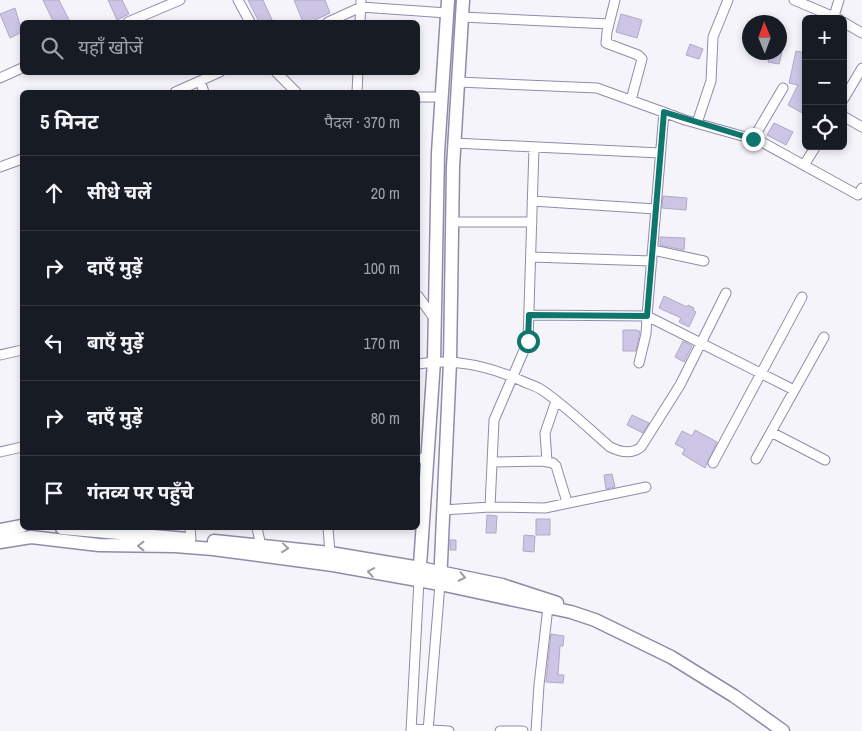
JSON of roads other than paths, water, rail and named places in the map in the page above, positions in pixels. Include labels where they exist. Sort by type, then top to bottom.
[{"type":"street","points":[[132,20],[166,3],[180,0]]},
{"type":"street","points":[[238,0],[249,20]]},
{"type":"street","points":[[448,0],[438,153],[434,362],[423,458],[424,504],[412,730],[449,731]]},
{"type":"street","points":[[428,730],[444,506],[450,362],[454,143],[463,0]]},
{"type":"street","points":[[615,0],[606,43],[641,57],[631,100]]},
{"type":"street","points":[[697,123],[710,80],[713,37],[728,0]]},
{"type":"street","points":[[794,0],[831,15]]},
{"type":"street","points":[[836,15],[840,0]]},
{"type":"street","points":[[332,20],[361,4],[447,14]]},
{"type":"street","points":[[360,20],[361,4]]},
{"type":"street","points":[[462,17],[609,24]]},
{"type":"street","points":[[847,24],[862,32]]},
{"type":"street","points":[[847,93],[862,68]]},
{"type":"street","points":[[0,78],[20,69]]},
{"type":"street","points":[[179,90],[213,75]]},
{"type":"street","points":[[279,75],[294,90]]},
{"type":"street","points":[[357,90],[358,75]]},
{"type":"street","points":[[200,81],[203,90]]},
{"type":"street","points":[[458,82],[597,88],[697,123],[760,141],[858,195],[862,188]]},
{"type":"street","points":[[753,139],[783,88]]},
{"type":"street","points":[[420,97],[441,98]]},
{"type":"street","points":[[639,363],[646,334],[664,112]]},
{"type":"street","points":[[847,118],[862,127]]},
{"type":"street","points":[[454,143],[660,153]]},
{"type":"street","points":[[490,507],[494,420],[528,341],[534,147]]},
{"type":"street","points":[[804,165],[813,150]]},
{"type":"street","points":[[0,167],[20,160]]},
{"type":"street","points":[[532,201],[656,209]]},
{"type":"street","points":[[452,222],[532,222]]},
{"type":"street","points":[[653,250],[704,261]]},
{"type":"street","points":[[531,257],[652,260]]},
{"type":"street","points":[[420,364],[450,362],[482,367],[512,377],[541,390],[610,447],[618,451],[636,451],[641,448],[680,385],[726,293]]},
{"type":"street","points":[[713,462],[802,297]]},
{"type":"street","points":[[420,299],[434,318]]},
{"type":"street","points":[[529,315],[647,316],[794,390]]},
{"type":"street","points":[[756,459],[824,337]]},
{"type":"street","points":[[0,355],[20,350]]},
{"type":"street","points":[[547,461],[545,433],[556,401]]},
{"type":"street","points":[[771,432],[825,460]]},
{"type":"street","points":[[0,452],[20,447]]},
{"type":"street","points":[[492,462],[547,461],[553,463],[556,466],[567,502]]},
{"type":"street","points":[[424,504],[545,508],[646,487]]},
{"type":"street","points":[[0,530],[20,526]]},
{"type":"street","points":[[113,530],[190,533],[261,546],[330,553],[440,578],[502,585],[549,605],[595,620],[671,657],[734,696],[782,731]]},
{"type":"street","points":[[257,530],[261,546]]},
{"type":"street","points":[[328,530],[330,553]]},
{"type":"street","points":[[0,542],[31,537],[99,545],[194,548],[420,574]]},
{"type":"street","points":[[536,731],[539,685],[549,605]]},
{"type":"street","points":[[500,730],[523,731]]}]
